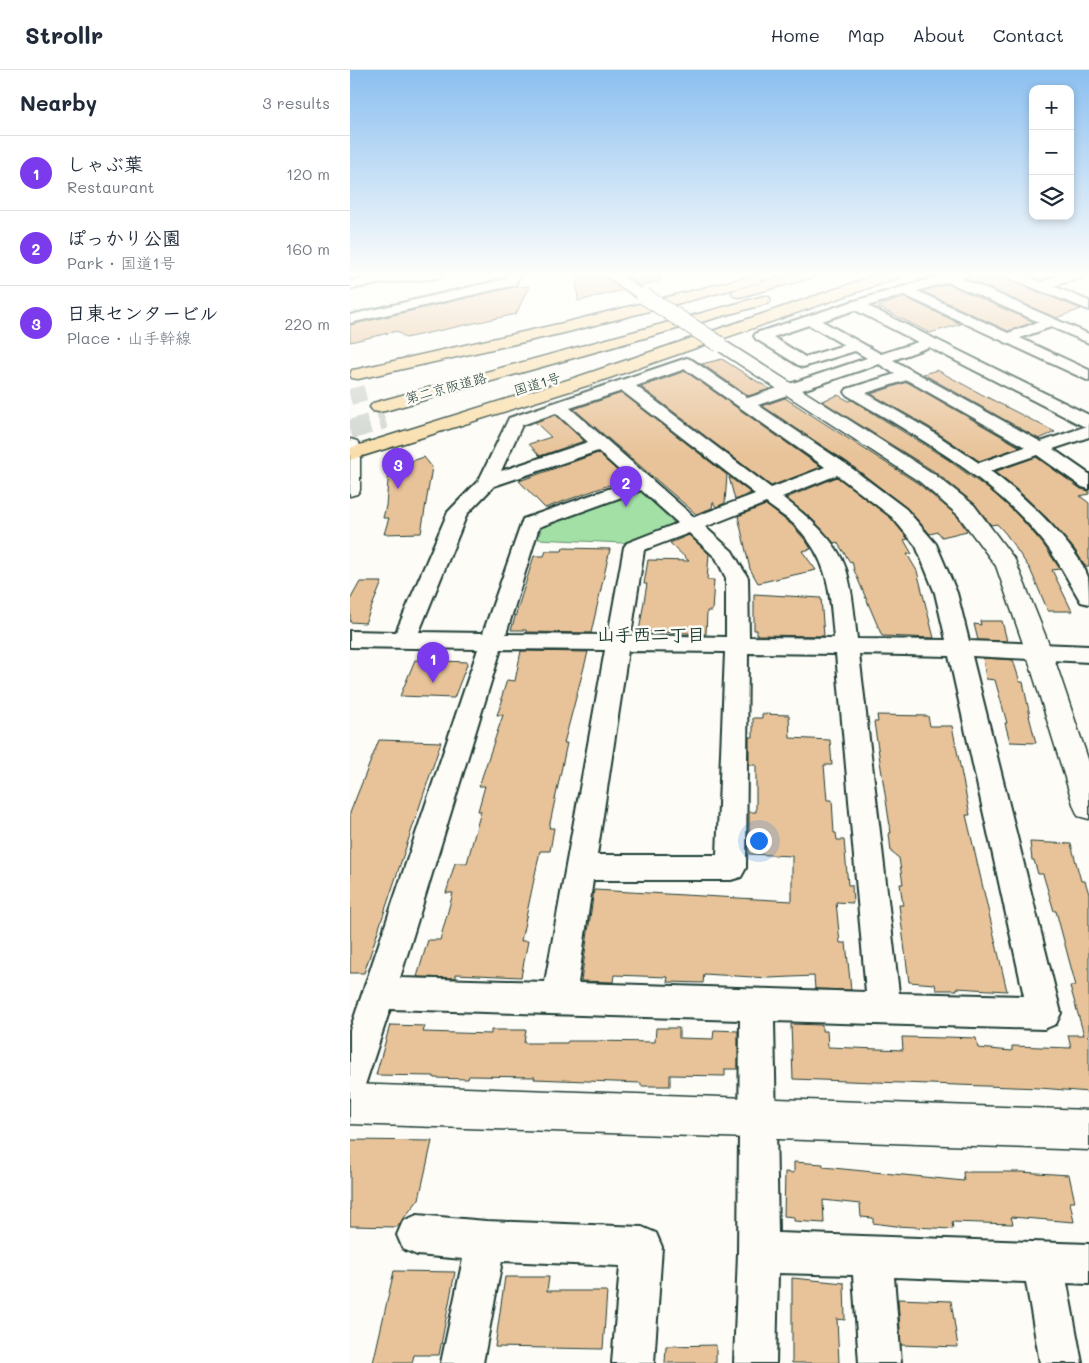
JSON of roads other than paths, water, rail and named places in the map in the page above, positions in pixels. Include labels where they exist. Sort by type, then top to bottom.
[{"type":"highway","points":[[358,375],[516,334]]},
{"type":"highway","points":[[358,375],[536,334]]},
{"type":"highway","name":"第二京阪道路","points":[[418,379],[587,334]]},
{"type":"highway","name":"国道1号","points":[[657,334],[569,364],[382,419],[562,377],[691,334]]},
{"type":"highway","points":[[350,451],[583,381],[718,334]]},
{"type":"highway","points":[[358,375],[570,339]]},
{"type":"street","points":[[704,334],[928,478],[966,510],[1007,565],[1039,652],[1089,807]]},
{"type":"street","points":[[766,334],[761,336],[803,362],[856,346]]},
{"type":"street","points":[[835,334],[1038,447],[1089,483]]},
{"type":"street","points":[[915,334],[1089,422]]},
{"type":"street","points":[[999,334],[1089,376]]},
{"type":"street","points":[[1007,338],[1017,334]]},
{"type":"street","points":[[745,404],[931,342]]},
{"type":"street","points":[[380,993],[1044,1013],[946,592],[926,544],[899,513],[873,492],[687,363],[626,386],[514,422],[487,482],[458,512],[404,640]]},
{"type":"street","points":[[908,375],[853,392],[978,469],[1019,502],[1069,561],[1089,597]]},
{"type":"street","points":[[626,386],[803,522],[822,545],[835,567],[841,593],[884,1008]]},
{"type":"street","points":[[560,408],[725,555],[737,578],[731,868],[581,866]]},
{"type":"street","points":[[978,469],[1089,431]]},
{"type":"street","points":[[487,482],[601,444]]},
{"type":"street","points":[[350,451],[350,490]]},
{"type":"street","points":[[559,998],[634,547],[840,468]]},
{"type":"street","points":[[350,1082],[530,524],[644,483]]},
{"type":"street","points":[[350,639],[959,648],[1089,654]]},
{"type":"street","points":[[755,1363],[758,1252],[757,1004]]},
{"type":"street","points":[[350,1104],[1089,1130]]},
{"type":"street","points":[[418,1235],[486,1241],[642,1247],[633,1363]]},
{"type":"street","points":[[462,1363],[486,1241]]},
{"type":"street","points":[[758,1252],[1089,1264]]},
{"type":"street","points":[[872,1257],[880,1363]]},
{"type":"street","points":[[1042,1263],[1062,1363]]},
{"type":"tunnel","points":[[350,397],[370,392]]},
{"type":"tunnel","points":[[350,430],[385,419]]},
{"type":"place","name":"日東センタービル","points":[[398,489]]},
{"type":"place","name":"ぽっかり公園","points":[[626,507]]},
{"type":"place","name":"しゃぶ葉","points":[[433,683]]},
{"type":"district","name":"山手西二丁目","points":[[651,635]]}]
